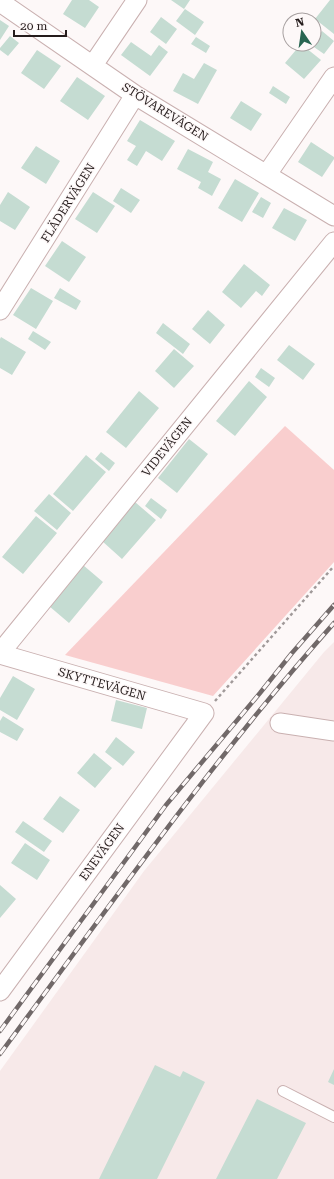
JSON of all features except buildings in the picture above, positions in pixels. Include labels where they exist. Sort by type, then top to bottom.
[{"type":"street","points":[[93,65],[137,0]]},
{"type":"street","name":"STÖVAREVÄGEN","points":[[0,2],[135,95],[334,216]]},
{"type":"street","points":[[267,174],[334,77]]},
{"type":"street","name":"FLÄDERVÄGEN","points":[[0,310],[135,95]]},
{"type":"street","name":"VIDEVÄGEN","points":[[0,654],[334,242]]},
{"type":"street","name":"SKYTTEVÄGEN","points":[[0,654],[204,713]]},
{"type":"street","name":"ENEVÄGEN","points":[[0,991],[204,713]]},
{"type":"street","points":[[280,723],[334,731]]},
{"type":"lane","points":[[283,1091],[334,1117]]},
{"type":"path","points":[[204,713],[334,566]]},
{"type":"shaded area","points":[[285,426],[334,470],[334,562],[213,696],[65,655]]},
{"type":"shaded area","points":[[334,642],[334,1179],[0,1179],[0,1071],[144,871],[324,652]]},
{"type":"railway","points":[[0,1031],[166,805],[292,653],[334,605]]},
{"type":"railway","points":[[0,1054],[162,835],[246,727],[334,623]]}]
